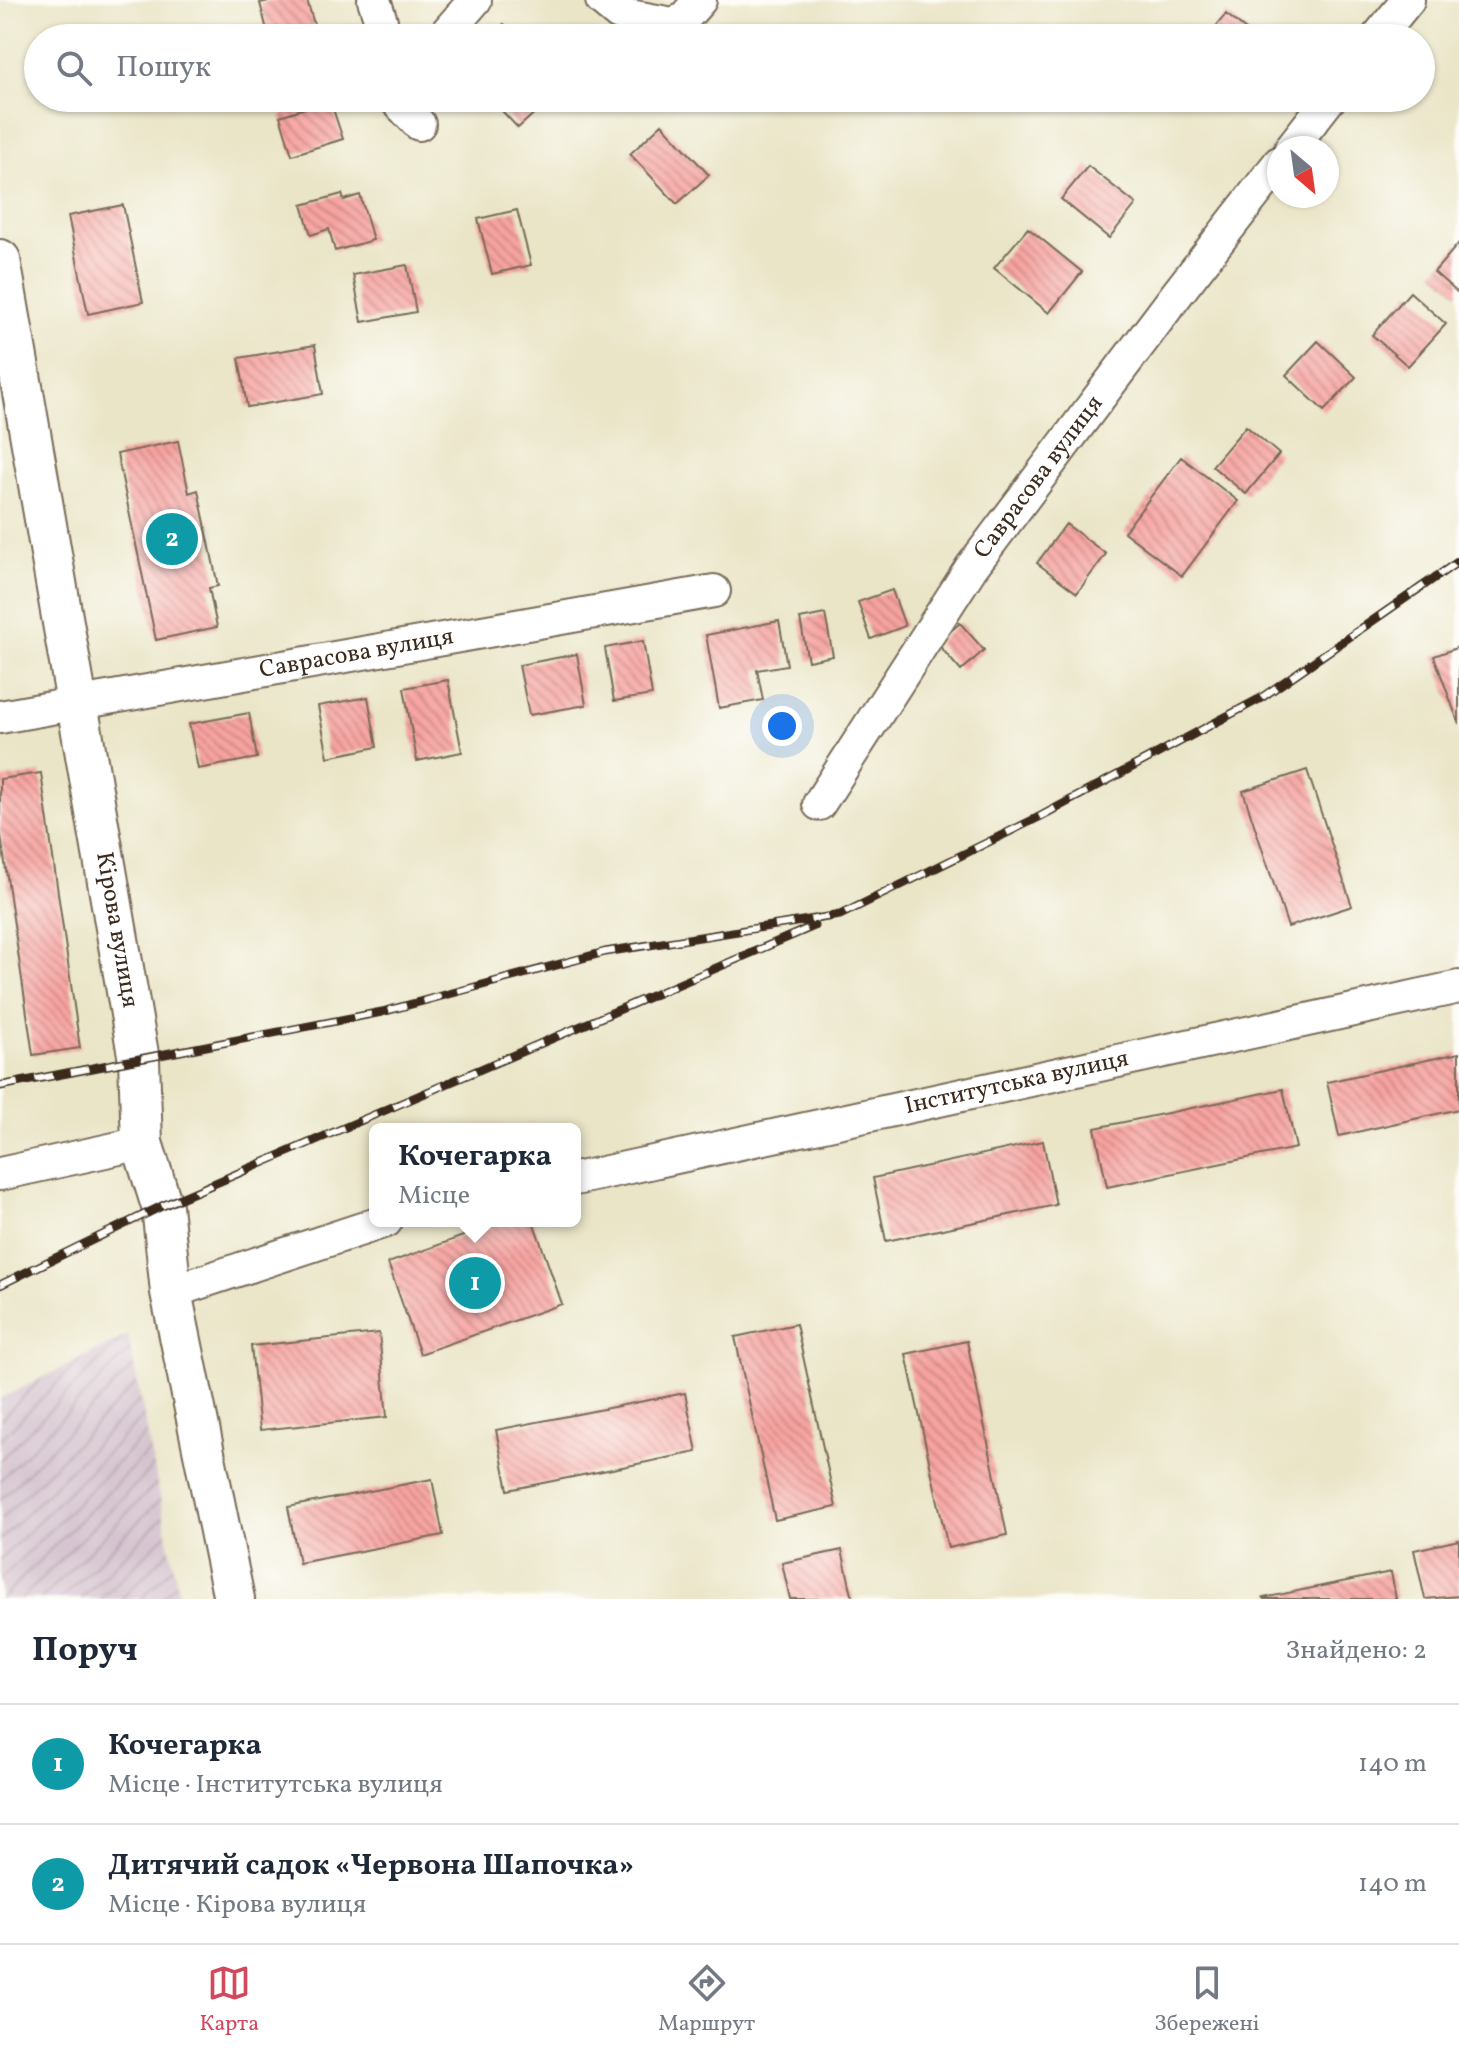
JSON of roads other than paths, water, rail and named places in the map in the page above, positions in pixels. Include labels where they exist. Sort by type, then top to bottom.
[{"type":"main road","name":"Кірова вулиця","points":[[0,260],[139,1060],[142,1143],[162,1206],[171,1292],[234,1599]]},
{"type":"street","points":[[374,0],[381,24]]},
{"type":"street","points":[[454,24],[475,0]]},
{"type":"street","points":[[602,0],[619,14],[673,24]]},
{"type":"street","points":[[679,24],[700,0]]},
{"type":"street","points":[[1388,24],[1408,0]]},
{"type":"street","points":[[407,112],[419,124]]},
{"type":"street","points":[[1300,136],[1319,112]]},
{"type":"street","name":"Саврасова вулиця","points":[[819,804],[971,568],[1267,178]]},
{"type":"street","name":"Саврасова вулиця","points":[[0,717],[714,591]]},
{"type":"street","name":"Інститутська вулиця","points":[[581,1178],[1459,987]]},
{"type":"street","points":[[0,1174],[142,1143]]},
{"type":"street","points":[[171,1292],[369,1227]]},
{"type":"railway","points":[[0,1086],[382,1012],[605,952],[840,915],[1041,816],[1261,698],[1459,561]]},
{"type":"railway","points":[[0,1285],[162,1206],[814,926]]},
{"type":"place","name":"Дитячий садок «Червона Шапочка»","points":[[172,539]]},
{"type":"place","name":"Кочегарка","points":[[475,1283]]}]
